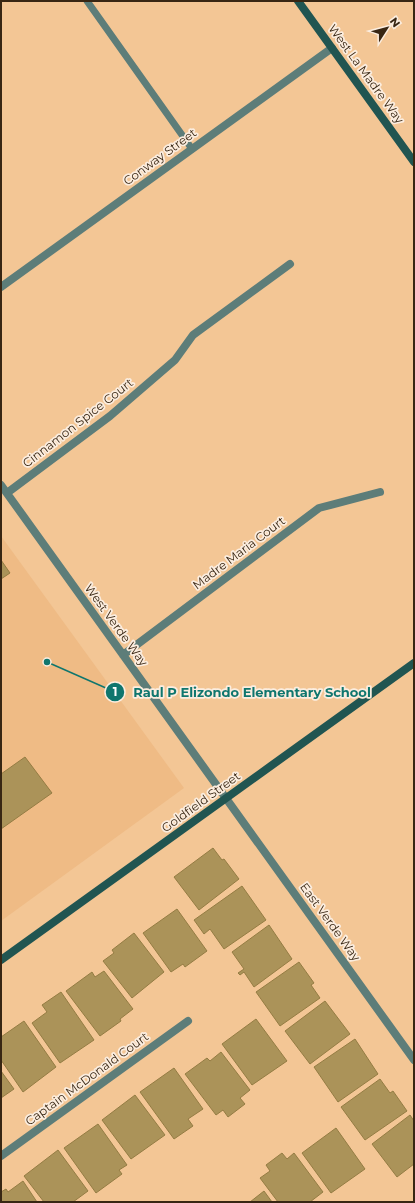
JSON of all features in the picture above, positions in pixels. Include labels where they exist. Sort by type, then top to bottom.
[{"type":"street","name":"West La Madre Way","points":[[298,1],[414,162]]},
{"type":"street","name":"Conway Street","points":[[1,287],[332,48]]},
{"type":"street","name":"Cinnamon Spice Court","points":[[7,493],[116,411],[175,360],[193,335],[290,264]]},
{"type":"street","name":"West Verde Way","points":[[1,485],[226,798]]},
{"type":"street","name":"Madre Maria Court","points":[[123,655],[319,508],[380,492]]},
{"type":"street","name":"Goldfield Street","points":[[1,960],[414,663]]},
{"type":"street","name":"East Verde Way","points":[[226,798],[414,1060]]},
{"type":"street","name":"Captain McDonald Court","points":[[1,1156],[188,1021]]},
{"type":"lane","points":[[87,1],[192,149]]},
{"type":"shaded area","points":[[1,536],[184,788],[1,921]]},
{"type":"building","points":[[1,560],[10,573],[1,579]]},
{"type":"building","points":[[25,757],[52,793],[1,829],[1,774]]},
{"type":"building","points":[[213,848],[222,860],[224,859],[239,879],[199,910],[174,877]]},
{"type":"building","points":[[242,886],[266,920],[224,949],[210,929],[204,934],[194,920]]},
{"type":"building","points":[[177,909],[207,951],[185,967],[183,964],[171,972],[143,933]]},
{"type":"building","points":[[269,925],[292,959],[254,987],[244,972],[240,975],[238,973],[244,969],[232,952]]},
{"type":"building","points":[[134,933],[164,972],[132,998],[103,961],[114,953],[112,950]]},
{"type":"building","points":[[299,962],[314,983],[311,985],[320,998],[280,1026],[256,992]]},
{"type":"building","points":[[104,971],[133,1009],[120,1019],[121,1021],[100,1036],[66,991],[92,972],[95,977]]},
{"type":"building","points":[[61,992],[94,1040],[60,1063],[32,1023],[47,1012],[42,1005]]},
{"type":"building","points":[[325,1001],[350,1034],[310,1064],[285,1031]]},
{"type":"building","points":[[256,1019],[287,1061],[252,1085],[222,1044]]},
{"type":"building","points":[[24,1021],[56,1067],[23,1092],[1,1060],[1,1037]]},
{"type":"building","points":[[355,1039],[378,1074],[338,1102],[314,1067]]},
{"type":"building","points":[[221,1052],[250,1090],[240,1098],[245,1104],[228,1117],[223,1110],[216,1115],[185,1074],[207,1058],[210,1061]]},
{"type":"building","points":[[174,1068],[203,1109],[188,1119],[193,1126],[174,1139],[140,1092]]},
{"type":"building","points":[[1,1071],[14,1089],[1,1098]]},
{"type":"building","points":[[380,1079],[390,1093],[393,1091],[407,1111],[365,1140],[341,1107]]},
{"type":"building","points":[[135,1095],[165,1135],[131,1159],[102,1120]]},
{"type":"building","points":[[410,1115],[414,1121],[414,1164],[397,1177],[372,1144]]},
{"type":"building","points":[[98,1124],[127,1165],[119,1170],[122,1174],[96,1193],[64,1148]]},
{"type":"building","points":[[336,1128],[365,1169],[331,1193],[302,1153]]},
{"type":"building","points":[[58,1150],[88,1191],[73,1202],[44,1202],[24,1176]]},
{"type":"building","points":[[282,1153],[287,1159],[294,1153],[323,1192],[310,1202],[278,1202],[260,1178],[270,1171],[266,1165]]},
{"type":"building","points":[[23,1181],[37,1202],[1,1202],[1,1192],[6,1189],[8,1192]]},
{"type":"building","points":[[264,1191],[272,1202],[250,1202]]},
{"type":"place","name":"Raul P Elizondo Elementary School","points":[[47,662]]}]
